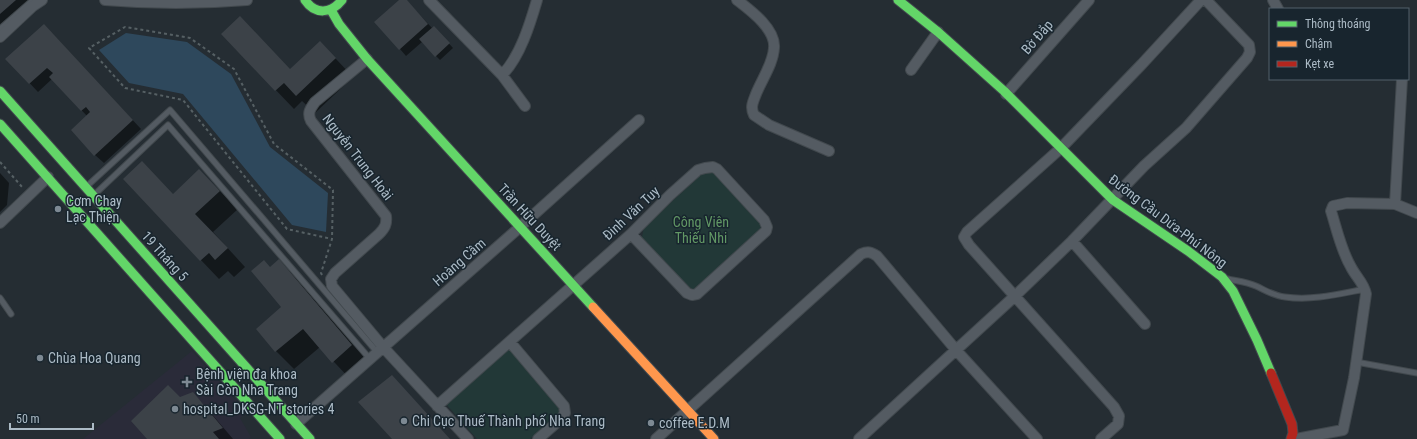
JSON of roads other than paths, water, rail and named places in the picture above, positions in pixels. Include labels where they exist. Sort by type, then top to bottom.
[{"type":"street","points":[[0,37],[33,6],[42,0]]},
{"type":"street","points":[[105,0],[172,4],[247,0]]},
{"type":"street","points":[[305,0],[312,9],[324,12],[337,7],[342,0]]},
{"type":"street","points":[[429,0],[502,75],[525,106]]},
{"type":"street","points":[[502,75],[509,68],[519,50],[537,0]]},
{"type":"street","points":[[737,0],[752,11],[766,26],[770,32],[774,44],[774,53],[751,106],[754,115],[769,125],[829,151]]},
{"type":"street","name":"Đường Cầu Dứa-Phú Nông","points":[[898,0],[938,32],[1006,94],[1113,200],[1188,251],[1222,278],[1232,291],[1257,340],[1292,424],[1293,433],[1291,439]]},
{"type":"street","name":"Bờ Đắp","points":[[1006,94],[1089,0]]},
{"type":"street","points":[[1101,439],[1118,424],[1119,416],[1114,407],[969,245],[964,236],[1062,148],[1201,0]]},
{"type":"street","points":[[860,439],[1015,296],[1072,241],[1144,166],[1186,128],[1247,58],[1250,52],[1249,45],[1206,0]]},
{"type":"street","name":"Trần Hữu Duyệt","points":[[331,10],[339,24],[367,59],[714,439]]},
{"type":"street","points":[[911,70],[938,32]]},
{"type":"street","name":"Nguyễn Trung Hoài","points":[[367,59],[315,102],[309,109],[308,116],[386,216],[387,222],[384,229],[335,272],[331,279],[332,286],[377,353]]},
{"type":"street","points":[[1395,204],[1402,80]]},
{"type":"street","name":"19 Tháng 5","points":[[0,91],[56,171],[285,434],[310,439]]},
{"type":"street","name":"Hoàng Cầm","points":[[285,434],[639,120]]},
{"type":"street","name":"19 Tháng 5","points":[[0,124],[56,171],[85,187],[285,434]]},
{"type":"street","name":"Đinh Văn Tuy","points":[[437,406],[631,234],[670,195],[698,170],[712,167],[717,169],[764,220],[767,227],[766,231],[697,294],[692,295],[687,293],[631,234]]},
{"type":"street","points":[[0,223],[56,171]]},
{"type":"street","points":[[1296,439],[1345,434],[1364,318],[1365,289],[1345,256],[1331,211],[1334,206],[1347,203],[1395,204],[1417,213]]},
{"type":"street","points":[[1072,241],[1145,324]]},
{"type":"street","points":[[656,439],[861,254],[866,252],[871,252],[877,256],[956,350],[1037,439]]},
{"type":"street","points":[[510,342],[564,406],[565,413],[562,418],[538,439]]},
{"type":"street","points":[[377,353],[437,406],[468,439]]},
{"type":"lane","points":[[0,29],[32,0]]},
{"type":"lane","points":[[85,187],[170,110],[377,353]]},
{"type":"lane","points":[[93,196],[168,125],[377,353]]},
{"type":"lane","points":[[1222,278],[1244,282],[1269,293],[1284,297],[1303,299],[1332,296],[1365,289]]},
{"type":"lane","points":[[0,298],[11,314]]},
{"type":"lane","points":[[1356,362],[1417,374]]},
{"type":"place","name":"Cơm Chay Lạc Thiện","points":[[58,209]]},
{"type":"place","name":"Chùa Hoa Quang","points":[[40,358]]},
{"type":"place","name":"Bệnh viện đa khoa Sài Gòn Nha Trang","points":[[187,382]]},
{"type":"place","name":"hospital_DKSG-NT stories 4","points":[[175,409]]},
{"type":"place","name":"Chi Cục Thuế Thành phố Nha Trang","points":[[404,421]]},
{"type":"place","name":"coffee E.D.M","points":[[651,423]]},
{"type":"park label","name":"Công Viên Thiếu Nhi","points":[[701,230]]}]
